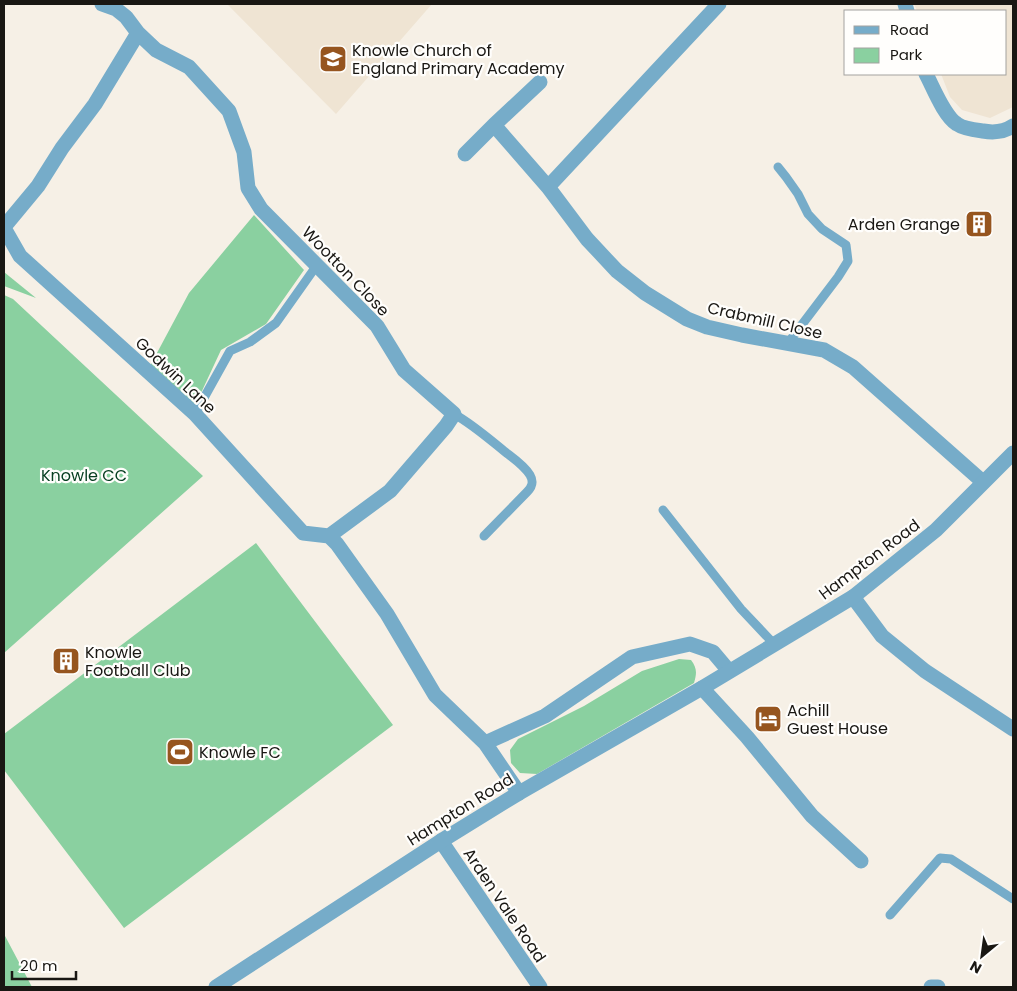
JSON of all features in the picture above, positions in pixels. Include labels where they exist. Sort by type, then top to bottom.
[{"type":"street","name":"Wootton Close","points":[[102,4],[116,9],[126,17],[138,33],[156,50],[189,68],[229,111],[244,152],[248,188],[261,209],[377,326],[404,370],[454,414]]},
{"type":"street","points":[[548,187],[719,4]]},
{"type":"street","name":"Godwin Lane","points":[[138,33],[95,104],[62,148],[38,186],[4,228],[20,256],[195,414],[303,533],[329,536]]},
{"type":"street","points":[[926,75],[943,108],[956,124],[992,133],[1007,130],[1013,126]]},
{"type":"street","points":[[465,154],[540,82]]},
{"type":"street","name":"Crabmill Close","points":[[494,125],[548,187],[587,239],[616,271],[645,293],[687,319],[707,327],[742,336],[824,350],[853,367],[983,482]]},
{"type":"street","points":[[454,414],[446,426],[390,491],[329,536],[337,544],[387,614],[435,695],[485,743],[519,793]]},
{"type":"street","name":"Hampton Road","points":[[216,987],[519,793],[702,688],[853,597],[936,530],[1013,453]]},
{"type":"street","points":[[853,597],[882,636],[896,648],[925,671],[1013,730]]},
{"type":"street","points":[[485,743],[545,716],[632,657],[690,644],[713,652],[729,671]]},
{"type":"street","points":[[702,688],[747,737],[812,816],[860,861]]},
{"type":"street","name":"Arden Vale Road","points":[[441,842],[540,987]]},
{"type":"street","points":[[931,987],[938,987]]},
{"type":"lane","points":[[778,168],[798,194],[808,214],[822,229],[846,245],[848,261],[788,343]]},
{"type":"lane","points":[[195,414],[230,351],[250,342],[276,323],[317,265]]},
{"type":"lane","points":[[454,414],[521,464],[532,480],[532,484],[527,492],[484,536]]},
{"type":"lane","points":[[663,510],[741,609],[775,645]]},
{"type":"lane","points":[[890,915],[940,858],[951,859],[1013,898]]},
{"type":"shaded area","name":"Knowle Church of England Primary Academy","points":[[227,4],[432,4],[336,114]]},
{"type":"shaded area","points":[[914,4],[1013,4],[1013,107],[990,118],[962,110],[950,97],[941,75],[1007,75],[1007,10],[917,10]]},
{"type":"green space","points":[[254,215],[304,270],[266,324],[221,350],[194,408],[150,366],[189,293]]},
{"type":"green space","points":[[4,272],[36,298],[4,286]]},
{"type":"green space","name":"Knowle CC","points":[[4,295],[13,299],[203,476],[4,653]]},
{"type":"green space","name":"Knowle FC","points":[[256,543],[393,725],[124,928],[4,770],[4,734]]},
{"type":"green space","points":[[679,659],[691,660],[693,663],[696,671],[694,683],[537,774],[520,773],[511,763],[510,750],[518,739],[584,706],[642,671]]},
{"type":"green space","points":[[4,934],[32,987],[4,987]]},
{"type":"place","name":"Knowle Church of England Primary Academy","points":[[333,59]]},
{"type":"place","name":"Arden Grange","points":[[979,224]]},
{"type":"place","name":"Knowle Football Club","points":[[66,661]]},
{"type":"place","name":"Achill Guest House","points":[[768,719]]},
{"type":"place","name":"Knowle FC","points":[[180,752]]}]
